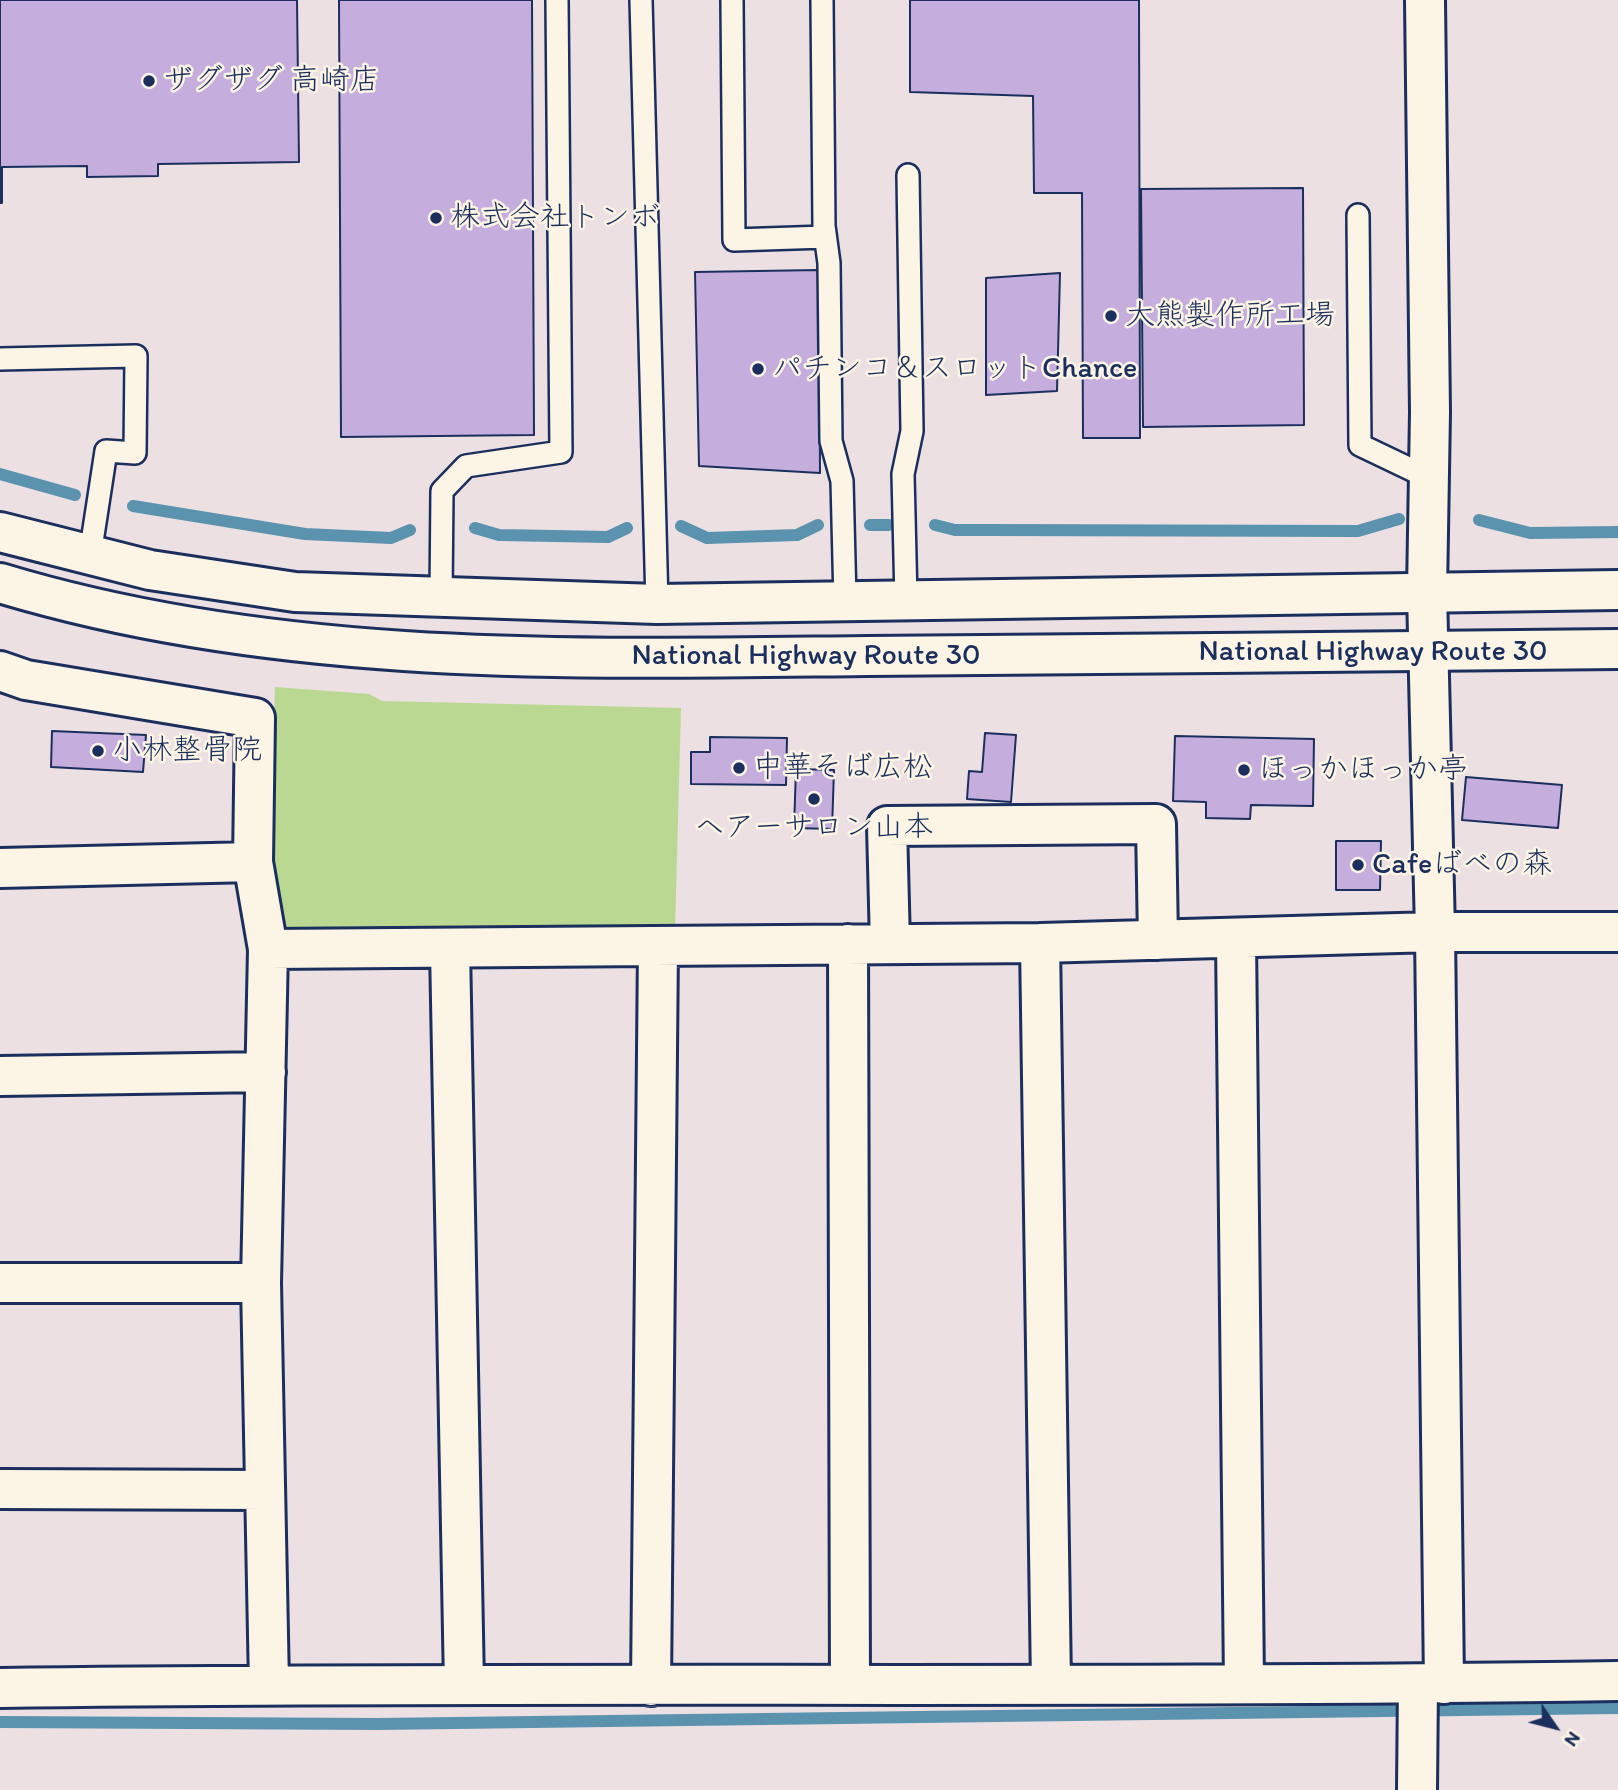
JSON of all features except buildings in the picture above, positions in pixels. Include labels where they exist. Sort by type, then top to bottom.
[{"type":"main road","points":[[1417,1790],[1424,1699],[1435,932],[1427,592],[1429,478],[1425,0]]},
{"type":"main road","name":"National Highway Route 30","points":[[0,532],[150,570],[295,592],[657,604],[1618,590]]},
{"type":"main road","name":"National Highway Route 30","points":[[0,583],[136,618],[272,639],[455,654],[630,658],[1618,649]]},
{"type":"main road","points":[[0,671],[26,680],[255,718],[253,862],[268,949],[261,1283],[269,1685]]},
{"type":"main road","points":[[890,944],[887,826],[1156,824],[1158,940]]},
{"type":"main road","points":[[0,868],[253,862]]},
{"type":"main road","points":[[268,949],[1040,943],[1435,932],[1618,932]]},
{"type":"main road","points":[[1236,938],[1244,1684]]},
{"type":"main road","points":[[1040,943],[1051,1684]]},
{"type":"main road","points":[[848,944],[850,1685]]},
{"type":"main road","points":[[651,1686],[658,946]]},
{"type":"main road","points":[[450,948],[464,1685]]},
{"type":"main road","points":[[0,1076],[265,1072]]},
{"type":"main road","points":[[0,1283],[261,1283]]},
{"type":"main road","points":[[0,1489],[265,1490]]},
{"type":"main road","points":[[0,1688],[269,1685],[1244,1684],[1424,1699],[1618,1681]]},
{"type":"lane","points":[[441,597],[442,491],[466,466],[561,452],[557,0]]},
{"type":"lane","points":[[641,0],[657,604]]},
{"type":"lane","points":[[732,0],[734,240],[825,237]]},
{"type":"lane","points":[[822,0],[831,441],[842,481],[845,601]]},
{"type":"lane","points":[[906,600],[903,474],[912,431],[908,175]]},
{"type":"lane","points":[[1358,215],[1360,445],[1429,478]]},
{"type":"lane","points":[[0,359],[136,356],[135,453],[106,451],[90,555]]},
{"type":"green space","points":[[275,687],[369,694],[382,701],[681,708],[675,931],[285,933],[268,901]]},
{"type":"waterway","points":[[0,474],[75,495]]},
{"type":"waterway","points":[[133,506],[305,534],[391,538],[410,530]]},
{"type":"waterway","points":[[935,525],[955,530],[1358,531],[1399,519]]},
{"type":"waterway","points":[[1479,520],[1530,533],[1618,532]]},
{"type":"waterway","points":[[681,526],[707,538],[797,535],[818,525]]},
{"type":"waterway","points":[[870,525],[889,525]]},
{"type":"waterway","points":[[475,528],[499,535],[608,537],[627,528]]},
{"type":"waterway","points":[[0,1722],[377,1724],[1618,1708]]},
{"type":"place","name":"ザグザグ 高崎店","points":[[149,81]]},
{"type":"place","name":"株式会社トンボ","points":[[436,218]]},
{"type":"place","name":"大熊製作所工場","points":[[1111,316]]},
{"type":"place","name":"パチンコ＆スロットChance","points":[[758,369]]},
{"type":"place","name":"小林整骨院","points":[[98,751]]},
{"type":"place","name":"中華そば広松","points":[[739,768]]},
{"type":"place","name":"ほっかほっか亭","points":[[1244,770]]},
{"type":"place","name":"ヘアーサロン山本","points":[[814,799]]},
{"type":"place","name":"Cafeばべの森","points":[[1358,865]]}]
